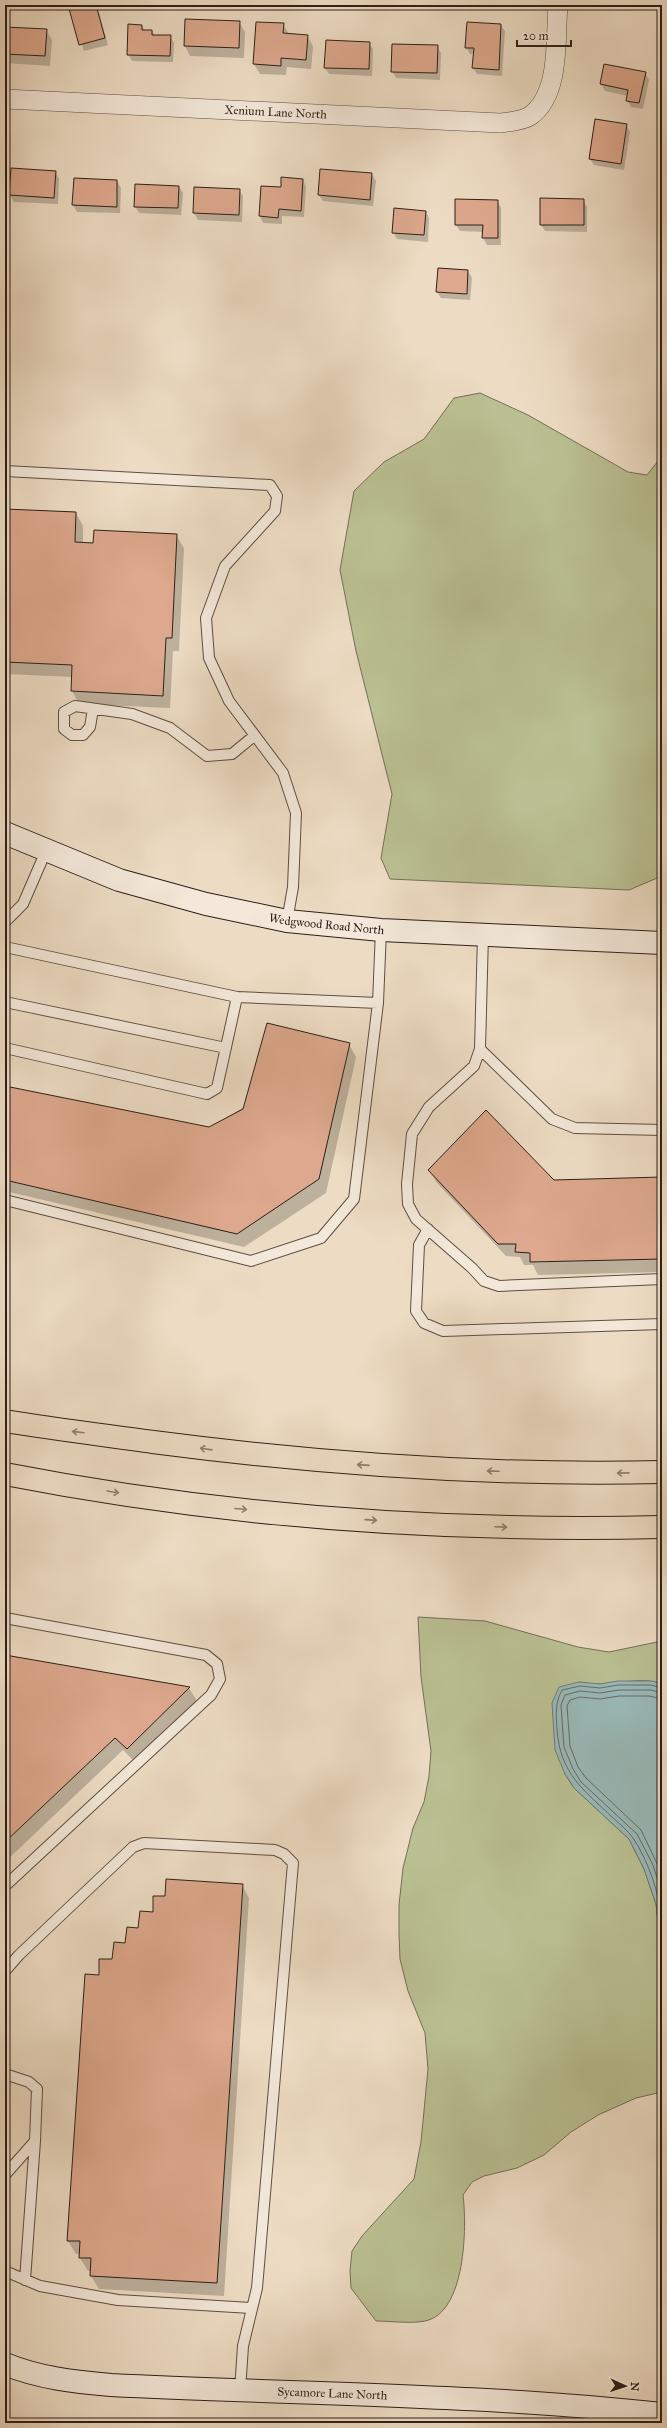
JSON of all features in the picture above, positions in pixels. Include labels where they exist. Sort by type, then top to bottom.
[{"type":"highway","points":[[5,1420],[245,1454],[324,1462],[458,1471],[662,1472]]},
{"type":"highway","points":[[5,1474],[193,1504],[346,1519],[536,1528],[662,1527]]},
{"type":"highway","points":[[5,1478],[80,1487]]},
{"type":"street","name":"Xenium Lane North","points":[[5,99],[500,123],[529,116],[548,95],[553,80],[558,5]]},
{"type":"street","name":"Wedgwood Road North","points":[[5,833],[119,880],[206,904],[287,921],[382,930],[662,943]]},
{"type":"street","name":"Sycamore Lane North","points":[[5,2364],[17,2369],[75,2382],[240,2391],[488,2399],[580,2405],[662,2414]]},
{"type":"lane","points":[[5,471],[270,485],[278,496],[275,511],[225,566],[206,618],[209,658],[229,701],[283,773],[296,813],[293,887],[287,921]]},
{"type":"lane","points":[[93,709],[132,714],[170,728],[207,756],[232,754],[254,736]]},
{"type":"lane","points":[[5,922],[23,904],[46,851]]},
{"type":"lane","points":[[5,1200],[251,1261],[321,1238],[354,1199],[378,1003],[382,930]]},
{"type":"lane","points":[[483,934],[480,1049],[474,1066],[429,1107],[412,1134],[407,1184],[408,1204],[416,1219],[472,1268],[484,1281],[499,1286],[662,1279]]},
{"type":"lane","points":[[5,947],[237,998],[378,1003]]},
{"type":"lane","points":[[5,1048],[207,1094],[217,1088],[237,998]]},
{"type":"lane","points":[[5,1002],[226,1048]]},
{"type":"lane","points":[[480,1049],[552,1119],[575,1128],[662,1130]]},
{"type":"lane","points":[[428,1229],[419,1245],[416,1311],[424,1323],[443,1331],[662,1324]]},
{"type":"lane","points":[[5,1618],[206,1656],[217,1664],[220,1678],[211,1695],[5,1886]]},
{"type":"lane","points":[[5,1971],[19,1955],[133,1847],[144,1843],[275,1850],[284,1854],[293,1863],[257,2288],[242,2346],[240,2391]]},
{"type":"lane","points":[[5,2074],[29,2082],[37,2089],[35,2141],[25,2280]]},
{"type":"lane","points":[[5,2175],[35,2141]]},
{"type":"lane","points":[[5,2271],[40,2286],[118,2300],[251,2308]]},
{"type":"green space","points":[[480,393],[528,415],[628,472],[647,475],[662,456],[662,876],[629,890],[390,879],[381,858],[392,794],[356,651],[340,570],[354,491],[384,462],[424,439],[454,398]]},
{"type":"green space","points":[[418,1617],[485,1621],[578,1647],[609,1652],[662,1641],[662,1684],[646,1681],[606,1684],[579,1682],[565,1774],[574,1788],[629,1839],[644,1869],[656,1904],[659,1930],[662,1936],[662,2092],[636,2098],[598,2115],[571,2132],[544,2155],[517,2168],[484,2176],[472,2182],[463,2195],[465,2227],[464,2246],[456,2286],[449,2302],[439,2315],[425,2321],[376,2321],[351,2288],[350,2271],[352,2251],[362,2236],[414,2179],[421,2142],[428,2069],[425,2033],[408,1991],[400,1959],[399,1934],[399,1905],[403,1868],[413,1828],[424,1802],[429,1776],[431,1751],[421,1677]]},
{"type":"water","points":[[618,1681],[652,1681],[662,1684],[662,1936],[659,1930],[656,1904],[644,1869],[629,1839],[574,1788],[565,1774],[555,1750],[552,1703],[559,1687],[579,1682],[600,1684]]},
{"type":"building","points":[[68,5],[96,5],[105,38],[79,45]]},
{"type":"building","points":[[185,19],[240,21],[239,48],[184,46]]},
{"type":"building","points":[[256,22],[284,23],[283,33],[308,35],[306,60],[281,58],[281,66],[253,64]]},
{"type":"building","points":[[467,22],[501,24],[499,70],[472,68],[474,48],[465,48]]},
{"type":"building","points":[[128,24],[142,25],[142,30],[152,30],[152,35],[171,35],[170,56],[127,55]]},
{"type":"building","points":[[5,27],[47,29],[45,56],[5,54]]},
{"type":"building","points":[[326,40],[370,42],[369,69],[324,68]]},
{"type":"building","points":[[392,44],[438,45],[437,73],[391,72]]},
{"type":"building","points":[[604,64],[646,72],[639,103],[626,101],[628,90],[600,84]]},
{"type":"building","points":[[595,119],[627,124],[621,164],[589,159]]},
{"type":"building","points":[[11,168],[56,171],[54,198],[9,195]]},
{"type":"building","points":[[320,169],[372,173],[370,200],[318,195]]},
{"type":"building","points":[[281,177],[303,179],[301,211],[279,209],[278,218],[259,216],[261,186],[281,187]]},
{"type":"building","points":[[74,178],[117,180],[117,207],[72,205]]},
{"type":"building","points":[[135,184],[179,186],[178,208],[134,207]]},
{"type":"building","points":[[194,187],[240,189],[239,215],[193,213]]},
{"type":"building","points":[[540,198],[584,199],[584,225],[540,225]]},
{"type":"building","points":[[455,199],[498,200],[498,238],[482,238],[483,225],[455,225]]},
{"type":"building","points":[[394,208],[426,211],[424,235],[392,233]]},
{"type":"building","points":[[438,268],[468,270],[467,294],[436,292]]},
{"type":"building","points":[[5,509],[76,512],[75,542],[93,543],[94,530],[177,534],[172,638],[166,638],[163,696],[71,691],[72,665],[5,662]]},
{"type":"building","points":[[267,1023],[350,1043],[319,1179],[237,1234],[5,1180],[5,1086],[209,1127],[243,1109]]},
{"type":"building","points":[[486,1110],[554,1180],[662,1177],[662,1259],[530,1262],[530,1253],[515,1252],[516,1244],[498,1244],[428,1170]]},
{"type":"building","points":[[5,1655],[190,1687],[127,1749],[115,1738],[5,1842]]},
{"type":"building","points":[[166,1879],[243,1884],[217,2283],[90,2276],[91,2258],[79,2258],[80,2241],[67,2241],[85,1974],[99,1975],[99,1959],[112,1959],[114,1942],[125,1943],[127,1927],[138,1928],[140,1911],[153,1912],[153,1896],[165,1896]]}]
